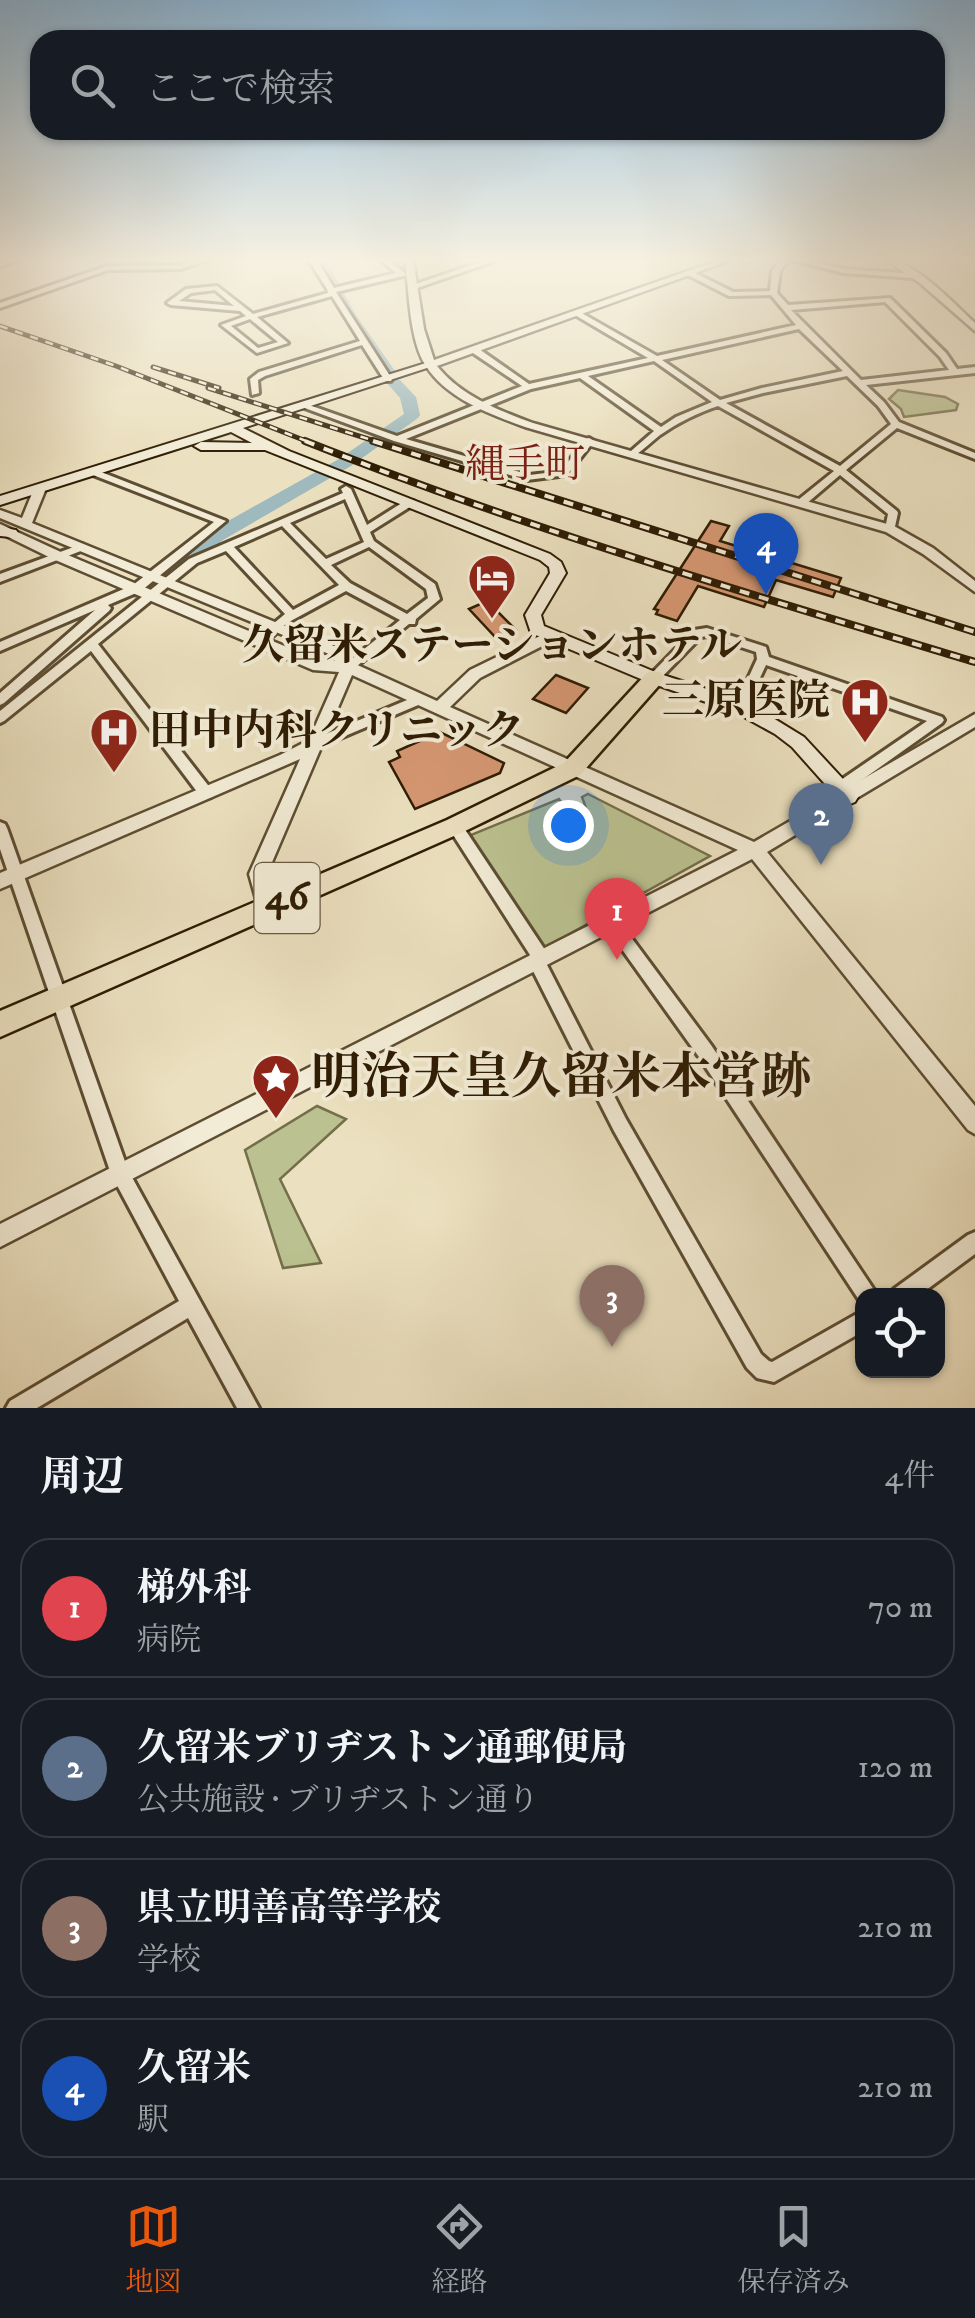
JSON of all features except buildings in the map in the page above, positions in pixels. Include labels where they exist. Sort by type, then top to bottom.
[{"type":"main road","points":[[0,508],[96,472],[430,365]]},
{"type":"main road","points":[[234,429],[323,470],[346,485],[409,503],[556,564],[558,573],[533,615],[537,628],[549,637],[740,708],[798,742],[844,793]]},
{"type":"main road","points":[[176,448],[270,448]]},
{"type":"main road","name":"46","points":[[0,1024],[454,826],[572,769],[654,678]]},
{"type":"street","points":[[227,325],[257,351],[284,343],[262,325]]},
{"type":"street","points":[[352,325],[388,380]]},
{"type":"street","points":[[422,325],[430,365],[451,386],[482,405],[530,425],[890,529],[975,588]]},
{"type":"street","points":[[430,365],[546,325]]},
{"type":"street","points":[[598,325],[717,402],[840,470],[894,513],[890,529]]},
{"type":"street","points":[[912,325],[956,373]]},
{"type":"street","points":[[397,439],[528,387],[801,326],[896,424],[975,456]]},
{"type":"street","points":[[255,394],[254,378],[262,374],[364,342]]},
{"type":"street","points":[[476,350],[528,387]]},
{"type":"street","points":[[859,383],[975,370]]},
{"type":"street","points":[[634,453],[662,432],[717,402],[847,373]]},
{"type":"street","points":[[580,374],[662,432]]},
{"type":"street","points":[[306,407],[397,439],[541,479],[564,473],[590,441]]},
{"type":"street","points":[[802,502],[896,424]]},
{"type":"street","points":[[0,647],[137,588],[221,520],[96,472]]},
{"type":"street","points":[[0,718],[193,561],[283,522],[346,485],[367,537],[431,587],[434,599],[348,668],[258,874],[266,907]]},
{"type":"street","points":[[26,524],[39,491]]},
{"type":"street","points":[[324,564],[367,537],[409,503]]},
{"type":"street","points":[[0,508],[26,524],[334,651],[348,668]]},
{"type":"street","points":[[283,522],[346,586],[410,621]]},
{"type":"street","points":[[4,531],[318,666],[348,668],[755,850],[975,1123]]},
{"type":"street","points":[[227,546],[292,615]]},
{"type":"street","points":[[0,578],[82,547]]},
{"type":"street","points":[[260,641],[292,615],[346,586]]},
{"type":"street","points":[[0,700],[114,600]]},
{"type":"street","points":[[654,678],[698,633],[707,632],[757,648],[762,650],[763,659],[740,708]]},
{"type":"street","points":[[438,709],[475,674],[549,637]]},
{"type":"street","points":[[92,644],[206,794]]},
{"type":"street","points":[[763,659],[938,720],[844,793]]},
{"type":"street","points":[[8,878],[420,700]]},
{"type":"street","points":[[0,1236],[755,850],[844,793],[975,720]]},
{"type":"street","points":[[454,826],[538,959],[620,1124],[754,1361],[764,1370],[774,1372],[855,1325]]},
{"type":"street","points":[[0,828],[8,878],[57,999],[120,1174],[248,1408]]},
{"type":"street","points":[[610,922],[705,1052],[863,1288]]},
{"type":"street","points":[[912,1288],[975,1242]]},
{"type":"street","points":[[17,1408],[190,1306]]},
{"type":"green space","points":[[898,390],[945,397],[958,404],[956,410],[904,417],[889,399]]},
{"type":"green space","points":[[588,794],[710,856],[544,948],[466,837],[559,799],[570,816],[589,816],[582,797]]},
{"type":"green space","points":[[317,1106],[346,1119],[280,1179],[321,1263],[283,1268],[245,1150]]},
{"type":"waterway","points":[[356,325],[389,374]]},
{"type":"waterway","points":[[143,596],[217,535],[345,462],[412,415],[408,397],[395,383]]},
{"type":"railway","points":[[0,326],[116,366],[311,443]]},
{"type":"railway","points":[[153,367],[219,388]]},
{"type":"railway","points":[[208,388],[381,443]]},
{"type":"railway","points":[[305,441],[554,531],[975,662]]},
{"type":"railway","points":[[373,441],[975,632]]},
{"type":"place","name":"久留米","points":[[766,595]]},
{"type":"place","name":"久留米ステーションホテル","points":[[492,620]]},
{"type":"place","name":"三原医院","points":[[865,744]]},
{"type":"place","name":"田中内科クリニック","points":[[114,774]]},
{"type":"place","name":"久留米ブリヂストン通郵便局","points":[[821,865]]},
{"type":"place","name":"梯外科","points":[[617,960]]},
{"type":"place","name":"明治天皇久留米本営跡","points":[[276,1120]]},
{"type":"place","name":"県立明善高等学校","points":[[612,1347]]},
{"type":"district","name":"縄手町","points":[[525,466]]}]
